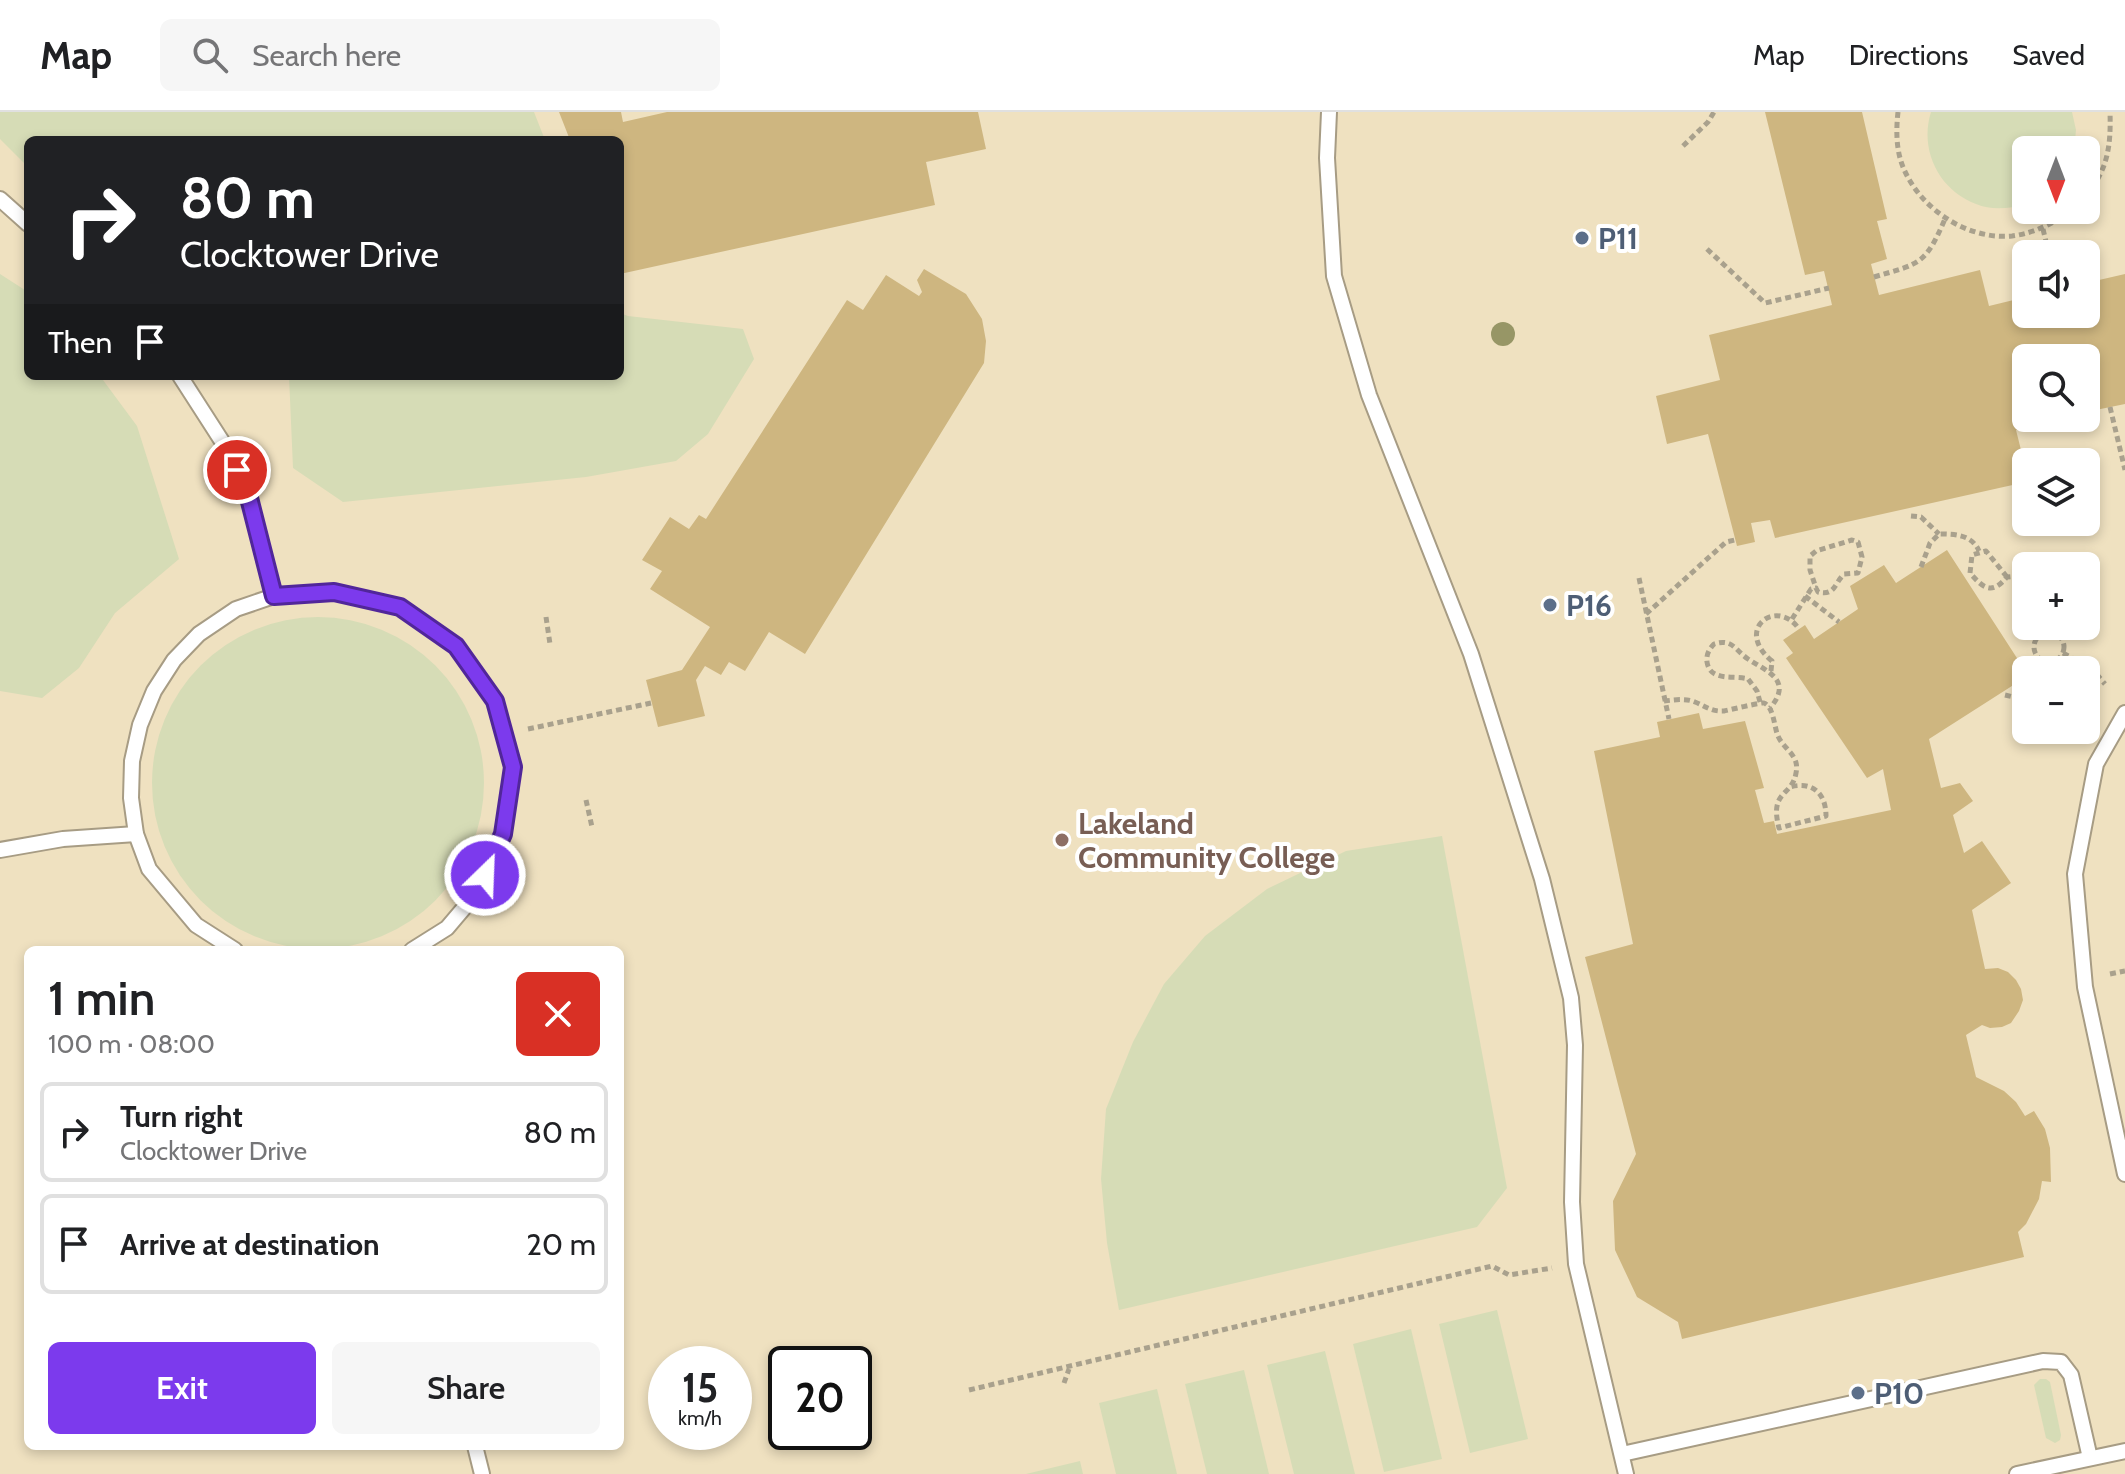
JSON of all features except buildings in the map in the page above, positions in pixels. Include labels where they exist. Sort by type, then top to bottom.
[{"type":"lane","points":[[1329,112],[1327,158],[1334,276],[1369,395],[1471,654],[1542,879],[1571,998],[1575,1045],[1572,1202],[1576,1264],[1626,1474]]},
{"type":"lane","points":[[0,199],[24,220]]},
{"type":"lane","points":[[183,380],[225,446],[248,494],[274,596]]},
{"type":"lane","points":[[226,946],[196,925],[149,869],[136,834],[131,798],[132,761],[140,725],[154,691],[174,660],[199,634],[236,609],[274,596],[334,592],[400,607],[456,646],[495,701],[513,767],[503,834],[475,895],[447,928],[418,946]]},
{"type":"lane","points":[[2125,713],[2096,764],[2075,874],[2085,987],[2125,1174]]},
{"type":"lane","points":[[0,850],[63,839],[136,834]]},
{"type":"lane","points":[[1622,1454],[2043,1361],[2061,1362],[2071,1375],[2090,1458]]},
{"type":"lane","points":[[476,1450],[482,1474]]},
{"type":"lane","points":[[2017,1474],[2125,1451]]},
{"type":"path","points":[[1683,146],[1714,112]]},
{"type":"path","points":[[1898,112],[1896,133],[1902,167],[1920,196],[1945,219],[1976,232],[2010,236],[2043,229],[2051,224]]},
{"type":"path","points":[[2100,177],[2111,145],[2110,112]]},
{"type":"path","points":[[1874,277],[1914,265],[1932,249],[1945,219]]},
{"type":"path","points":[[2043,229],[2046,240]]},
{"type":"path","points":[[1707,249],[1765,303],[1829,288]]},
{"type":"path","points":[[2110,407],[2125,470]]},
{"type":"path","points":[[2115,428],[2125,425]]},
{"type":"path","points":[[1911,516],[1921,517],[1939,534],[1966,537],[1975,542],[1979,551]]},
{"type":"path","points":[[1921,567],[1930,543],[1939,534]]},
{"type":"path","points":[[1646,614],[1726,542],[1735,540]]},
{"type":"path","points":[[1852,540],[1858,542],[1862,557],[1858,573],[1844,574],[1829,593],[1818,592],[1816,588],[1810,570],[1810,556],[1816,551],[1852,540]]},
{"type":"path","points":[[2007,577],[1986,551],[1972,555],[1970,573],[1977,581],[1992,589],[2012,576]]},
{"type":"path","points":[[1639,578],[1669,719]]},
{"type":"path","points":[[1792,619],[1805,596],[1816,588]]},
{"type":"path","points":[[1805,596],[1839,622]]},
{"type":"path","points":[[1770,708],[1778,694],[1778,685],[1771,671],[1772,661],[1758,647],[1757,632],[1767,618],[1784,616],[1792,619],[1799,629]]},
{"type":"path","points":[[546,617],[550,644]]},
{"type":"path","points":[[2036,640],[2035,650],[2039,658],[2047,662],[2057,660],[2063,653],[2060,640]]},
{"type":"path","points":[[1771,671],[1750,660],[1732,644],[1722,642],[1709,649],[1707,664],[1710,670],[1718,676],[1748,679],[1757,691],[1760,702],[1770,708],[1778,738],[1793,754],[1796,772],[1790,787],[1780,795],[1776,812],[1779,828],[1826,816],[1824,800],[1813,787],[1790,787]]},
{"type":"path","points":[[2063,653],[2093,670],[2105,684]]},
{"type":"path","points":[[2005,695],[2012,697]]},
{"type":"path","points":[[1664,701],[1687,700],[1719,711],[1746,708],[1760,702]]},
{"type":"path","points":[[527,729],[651,703]]},
{"type":"path","points":[[586,800],[592,827]]},
{"type":"path","points":[[2104,976],[2125,971]]},
{"type":"path","points":[[969,1390],[1492,1266],[1509,1275],[1576,1264]]},
{"type":"path","points":[[1064,1383],[1070,1368]]},
{"type":"shaded area","name":"Lakeland Community College","points":[[0,112],[2125,112],[2125,1474],[0,1474]]},
{"type":"green space","points":[[0,112],[534,112],[543,136],[24,136],[24,163],[0,139]]},
{"type":"green space","points":[[1931,112],[2072,112],[2076,130],[2075,136],[2012,136],[2012,207],[1988,208],[1963,198],[1942,179],[1930,154],[1928,126]]},
{"type":"green space","points":[[0,274],[24,289],[24,380],[103,380],[137,426],[179,559],[115,613],[79,668],[42,698],[0,691]]},
{"type":"green space","points":[[624,314],[743,329],[754,359],[708,434],[676,461],[586,477],[343,502],[293,468],[289,380],[624,380]]},
{"type":"green space","points":[[302,618],[334,618],[366,624],[396,637],[423,655],[446,678],[464,705],[477,735],[483,767],[483,799],[477,831],[456,875],[435,900],[410,921],[381,936],[350,946],[286,946],[255,936],[226,921],[201,900],[180,875],[159,831],[153,799],[153,767],[159,735],[172,705],[190,678],[213,655],[240,637],[270,624]]},
{"type":"green space","points":[[1442,836],[1507,1188],[1477,1227],[1119,1310],[1107,1243],[1101,1179],[1106,1109],[1133,1042],[1164,984],[1205,936],[1267,889],[1346,851]]},
{"type":"green space","points":[[1497,1310],[1528,1439],[1470,1453],[1439,1324]]},
{"type":"green space","points":[[1411,1329],[1442,1459],[1384,1472],[1353,1344]]},
{"type":"green space","points":[[1325,1351],[1355,1474],[1294,1474],[1267,1365]]},
{"type":"green space","points":[[1244,1370],[1269,1474],[1207,1474],[1185,1384]]},
{"type":"green space","points":[[2040,1379],[2050,1382],[2061,1435],[2055,1443],[2046,1438],[2034,1385]]},
{"type":"green space","points":[[1157,1389],[1177,1474],[1116,1474],[1099,1403]]},
{"type":"green space","points":[[1080,1461],[1083,1474],[1026,1474]]},
{"type":"place","name":"P11","points":[[1582,238]]},
{"type":"place","name":"P16","points":[[1550,605]]},
{"type":"place","name":"Lakeland Community College","points":[[1062,840]]},
{"type":"place","name":"P10","points":[[1858,1393]]},
{"type":"route","points":[[237,470],[248,494],[274,596],[334,592],[400,607],[456,646],[495,701],[513,767],[503,834],[485,875]]}]
